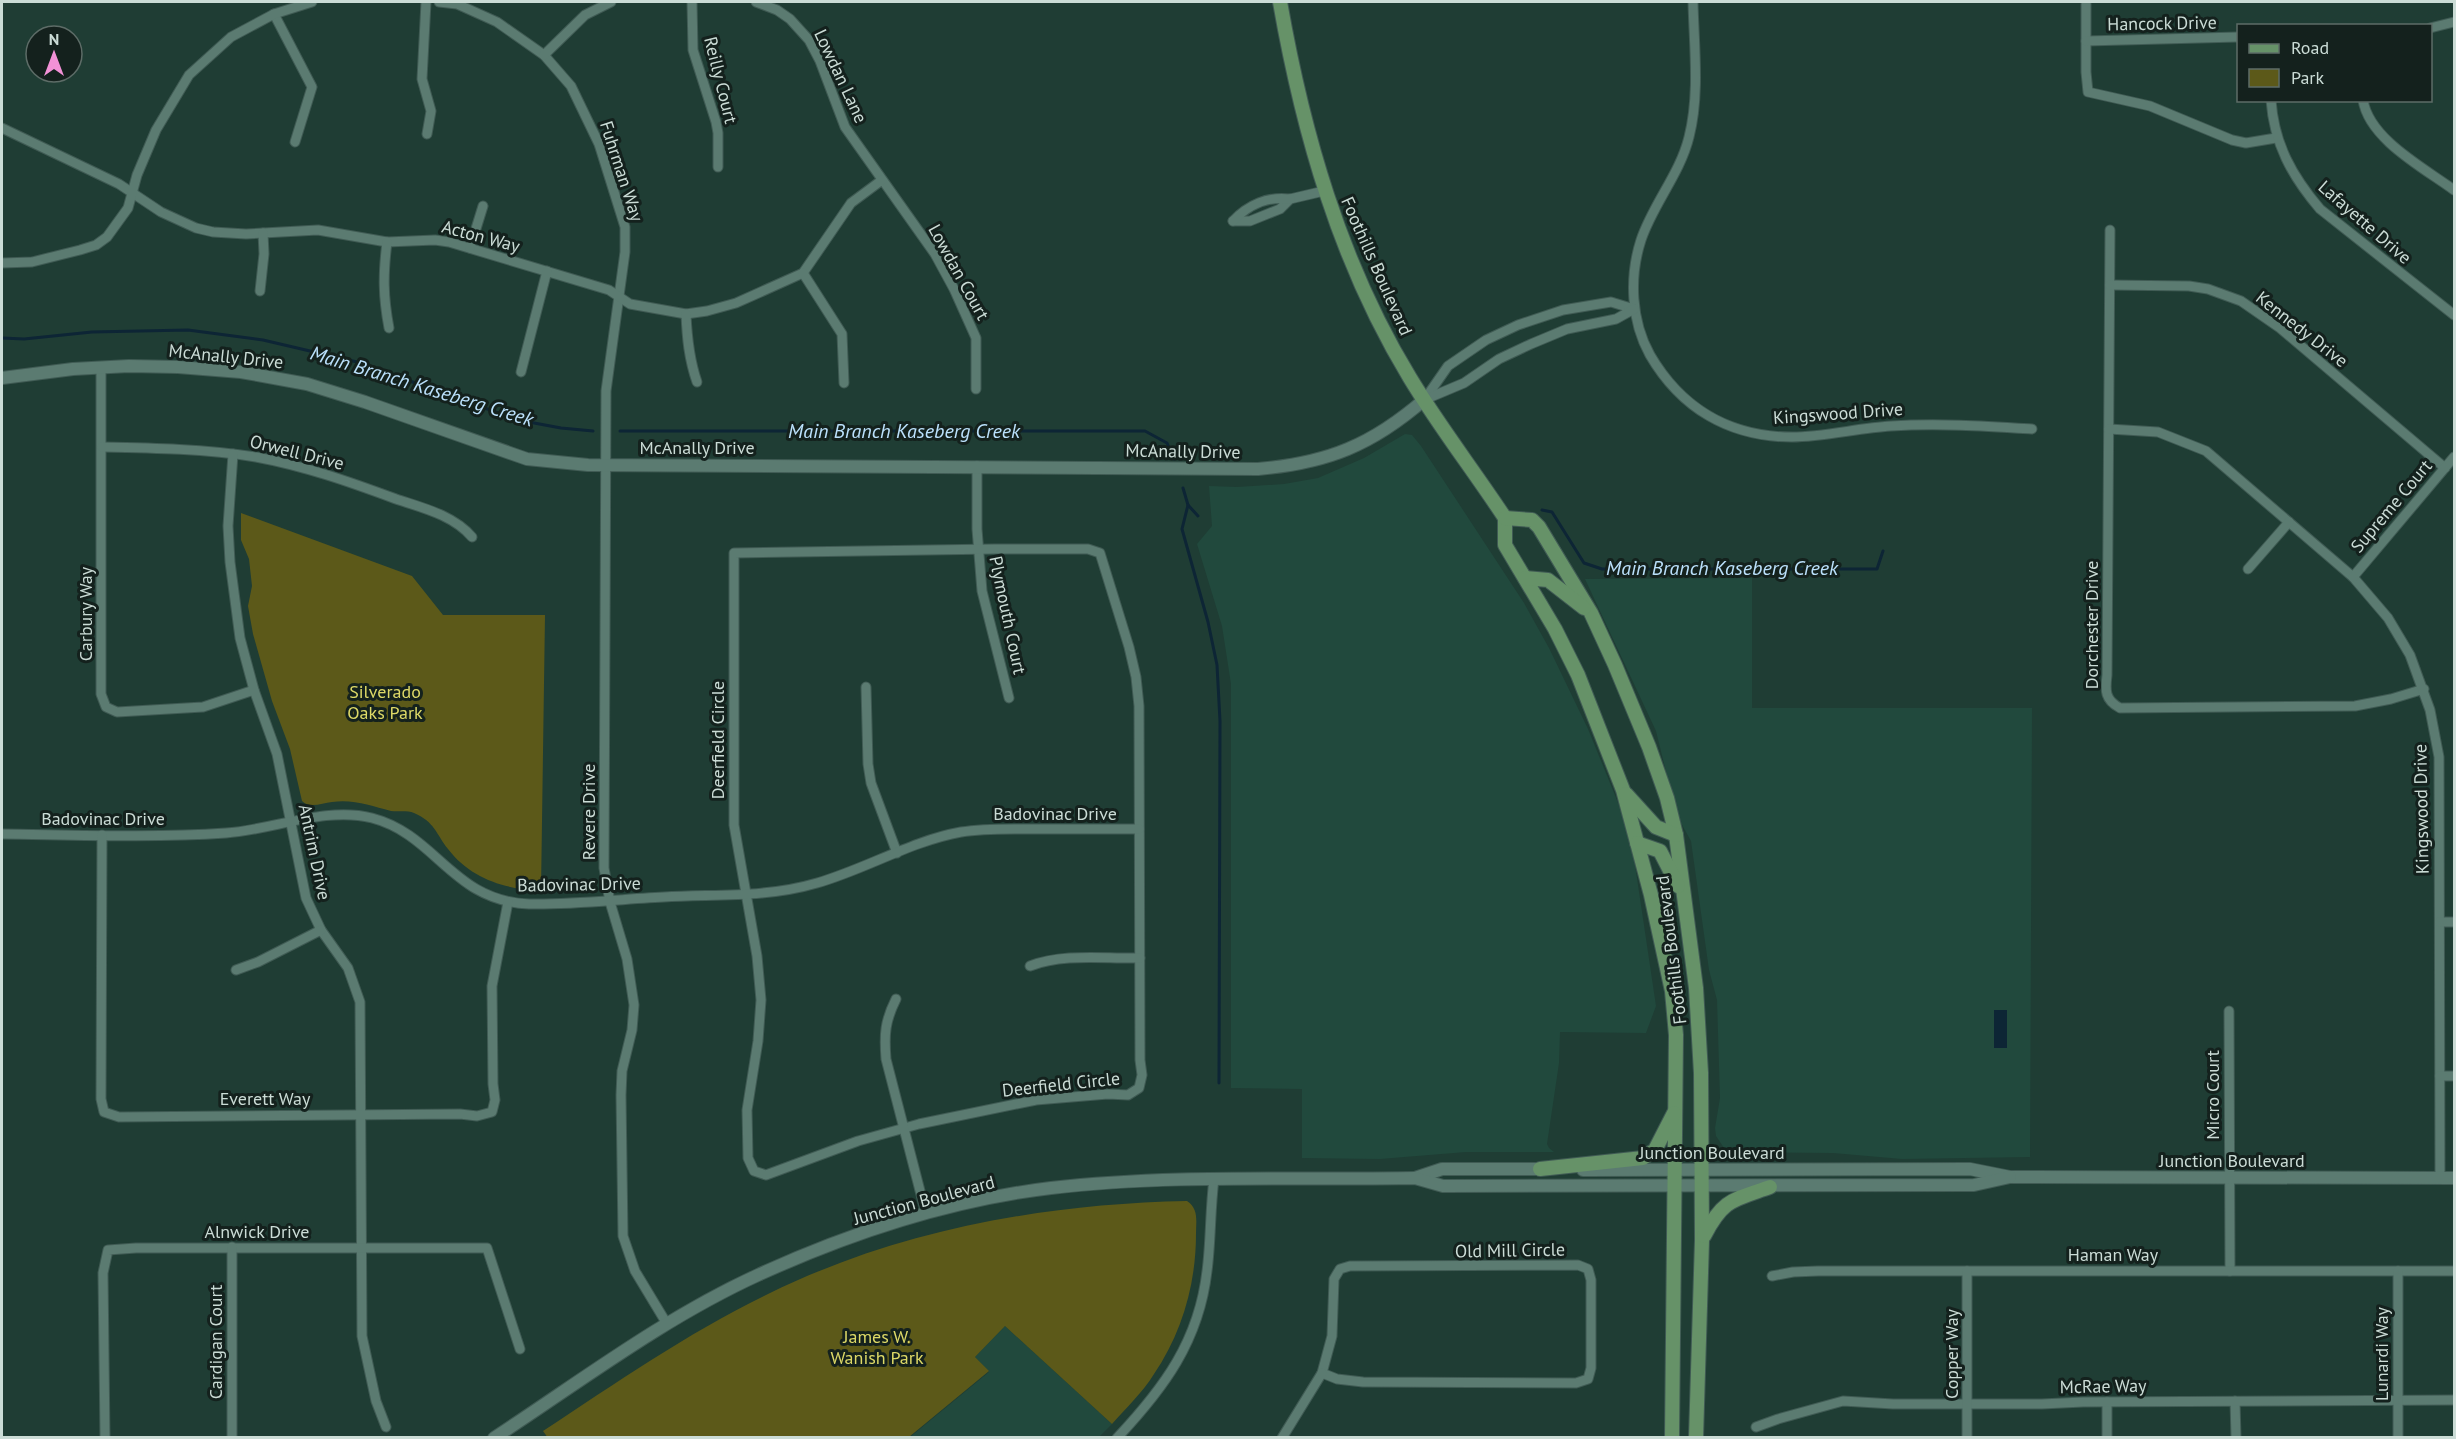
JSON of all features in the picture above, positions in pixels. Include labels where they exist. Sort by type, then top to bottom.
[{"type":"main road","name":"Foothills Boulevard","points":[[1280,2],[1300,104],[1324,191],[1348,252],[1381,324],[1409,376],[1505,518],[1505,544],[1555,629],[1578,675],[1623,790],[1672,991],[1676,1035],[1672,1437]]},
{"type":"main road","name":"McAnally Drive","points":[[2,378],[101,367],[178,367],[241,372],[307,384],[527,459],[558,464],[606,465],[1258,469],[1296,466],[1330,457],[1354,447],[1396,424],[1425,399]]},
{"type":"main road","name":"Foothills Boulevard","points":[[1505,518],[1528,519],[1535,522],[1590,613],[1615,665],[1649,747],[1676,835],[1696,988],[1701,1073],[1702,1240],[1696,1437]]},
{"type":"main road","points":[[1525,578],[1548,580],[1590,613]]},
{"type":"main road","points":[[1623,790],[1656,827],[1676,835]]},
{"type":"main road","points":[[1637,843],[1660,851],[1683,895]]},
{"type":"main road","points":[[1540,1169],[1643,1158],[1655,1150],[1676,1108]]},
{"type":"main road","name":"Junction Boulevard","points":[[1415,1178],[1442,1169],[1970,1168],[2010,1177],[2454,1178]]},
{"type":"main road","name":"Junction Boulevard","points":[[494,1437],[667,1324],[757,1275],[795,1259],[926,1214],[1048,1189],[1214,1179],[1415,1178],[1443,1186],[1770,1187],[1974,1185],[2010,1177]]},
{"type":"main road","points":[[1702,1240],[1719,1210],[1731,1201],[1770,1187]]},
{"type":"street","points":[[2,263],[32,262],[96,245],[107,237],[128,208],[132,191],[156,130],[189,75],[231,36],[274,14],[312,2]]},
{"type":"street","points":[[426,2],[422,79],[431,111],[427,134]]},
{"type":"street","name":"Fuhrman Way","points":[[439,2],[457,4],[497,22],[544,55],[571,86],[599,144],[623,216],[626,236],[606,391],[606,465]]},
{"type":"street","points":[[544,55],[585,15],[611,2]]},
{"type":"street","name":"Reilly Court","points":[[692,2],[693,50],[718,133],[718,167]]},
{"type":"street","name":"Lowdan Lane","points":[[756,2],[777,10],[790,19],[809,40],[820,61],[845,127],[882,180]]},
{"type":"street","name":"Kingswood Drive","points":[[1693,2],[1695,93],[1689,139],[1641,240],[1634,272],[1634,309],[1642,340],[1659,370],[1680,397],[1705,415],[1757,434],[1792,437],[1869,427],[1934,423],[2032,429]]},
{"type":"street","points":[[2086,4],[2088,92],[2150,105],[2232,141],[2246,143],[2276,138]]},
{"type":"street","points":[[274,14],[312,87],[295,142]]},
{"type":"street","points":[[2432,28],[2454,22]]},
{"type":"street","name":"Hancock Drive","points":[[2086,41],[2237,37]]},
{"type":"street","name":"Lafayette Drive","points":[[2271,102],[2276,138],[2290,171],[2320,209],[2454,315]]},
{"type":"street","points":[[2363,102],[2364,111],[2381,136],[2454,190]]},
{"type":"street","name":"Acton Way","points":[[2,128],[132,191],[161,212],[196,228],[230,234],[318,230],[387,242],[435,240],[470,248],[609,290],[630,304],[686,314],[736,303],[803,273]]},
{"type":"street","points":[[844,383],[842,334],[803,273],[851,203],[882,180]]},
{"type":"street","name":"Lowdan Court","points":[[882,180],[935,254],[972,328],[976,338],[976,389]]},
{"type":"street","points":[[1233,221],[1250,221],[1280,209],[1290,199],[1324,191]]},
{"type":"street","points":[[470,248],[483,206]]},
{"type":"street","name":"Dorchester Drive","points":[[2110,230],[2105,691],[2110,702],[2120,708],[2355,706],[2391,699],[2424,689]]},
{"type":"street","points":[[260,291],[264,254],[263,233]]},
{"type":"street","points":[[387,242],[383,299],[389,328]]},
{"type":"street","points":[[521,372],[547,271]]},
{"type":"street","name":"Kennedy Drive","points":[[2110,285],[2189,286],[2208,289],[2241,301],[2280,328],[2445,468]]},
{"type":"street","name":"McAnally Drive","points":[[1425,399],[1448,366],[1486,340],[1518,325],[1563,310],[1611,302],[1634,309]]},
{"type":"street","name":"McAnally Drive","points":[[1425,399],[1464,383],[1499,359],[1531,344],[1567,329],[1616,320],[1634,309]]},
{"type":"street","points":[[686,314],[687,344],[697,382]]},
{"type":"street","name":"Carbury Way","points":[[101,367],[101,694],[106,707],[117,711],[203,707],[254,690]]},
{"type":"street","name":"Kingswood Drive","points":[[2109,429],[2157,432],[2206,451],[2353,577],[2388,618],[2410,655],[2424,689],[2436,731],[2439,757],[2439,1178]]},
{"type":"street","name":"Orwell Drive","points":[[102,447],[184,448],[282,463],[351,482],[447,517],[463,527],[472,537]]},
{"type":"street","name":"Antrim Drive","points":[[233,454],[229,507],[230,562],[240,638],[254,690],[277,754],[306,898],[321,930],[348,968],[360,1002],[362,1336],[374,1391],[386,1427]]},
{"type":"street","name":"Supreme Court","points":[[2353,577],[2454,457]]},
{"type":"street","name":"Revere Drive","points":[[606,465],[604,868],[609,902],[627,959],[634,1005],[632,1030],[622,1071],[624,1236],[635,1271],[667,1324]]},
{"type":"street","name":"Plymouth Court","points":[[978,466],[978,549],[982,591],[1009,698]]},
{"type":"street","points":[[2248,568],[2289,522]]},
{"type":"street","name":"Deerfield Circle","points":[[978,549],[1088,549],[1100,553],[1106,564],[1136,677],[1139,706],[1139,829],[1140,1060],[1142,1075],[1139,1088],[1128,1095],[1075,1096],[1007,1105],[903,1128],[858,1141],[766,1174],[753,1171],[748,1158],[747,1110],[758,1041],[761,1000],[734,825],[734,554],[978,549]]},
{"type":"street","points":[[866,687],[868,764],[871,783],[897,853]]},
{"type":"street","name":"Badovinac Drive","points":[[2,834],[229,833],[331,816],[353,815],[388,824],[421,843],[458,879],[491,897],[508,902],[609,902],[664,897],[746,895],[792,890],[818,883],[934,839],[961,832],[988,829],[1139,829]]},
{"type":"street","name":"Everett Way","points":[[102,835],[101,1099],[104,1112],[119,1117],[460,1114],[477,1116],[492,1112],[495,1100],[492,986],[508,902]]},
{"type":"street","points":[[2440,922],[2454,922]]},
{"type":"street","points":[[236,970],[258,962],[321,930]]},
{"type":"street","points":[[1030,966],[1061,959],[1140,958]]},
{"type":"street","points":[[896,999],[887,1018],[884,1039],[886,1059],[926,1214]]},
{"type":"street","name":"Micro Court","points":[[2229,1011],[2230,1270]]},
{"type":"street","points":[[2440,1076],[2454,1076]]},
{"type":"street","points":[[1118,1437],[1172,1372],[1194,1327],[1208,1270],[1214,1179]]},
{"type":"street","name":"Alnwick Drive","points":[[105,1437],[103,1272],[108,1250],[232,1247],[487,1248],[520,1349]]},
{"type":"street","name":"Cardigan Court","points":[[232,1247],[232,1437]]},
{"type":"street","name":"Old Mill Circle","points":[[1282,1437],[1322,1373],[1332,1335],[1334,1280],[1340,1269],[1350,1266],[1578,1265],[1588,1269],[1591,1280],[1591,1368],[1588,1379],[1576,1383],[1363,1382],[1337,1379],[1322,1373]]},
{"type":"street","name":"Haman Way","points":[[1772,1276],[1818,1271],[2454,1271]]},
{"type":"street","name":"Copper Way","points":[[1967,1271],[1967,1437]]},
{"type":"street","name":"Lunardi Way","points":[[2398,1271],[2398,1437]]},
{"type":"street","name":"McRae Way","points":[[1756,1427],[1843,1401],[1967,1404],[2454,1400]]},
{"type":"street","points":[[2235,1401],[2236,1437]]},
{"type":"street","points":[[2107,1402],[2107,1437]]},
{"type":"shaded area","points":[[1405,434],[1412,435],[1421,446],[1524,603],[1549,648],[1588,729],[1621,810],[1634,858],[1656,1006],[1646,1033],[1560,1032],[1559,1063],[1547,1144],[1554,1152],[1466,1152],[1380,1159],[1302,1158],[1302,1089],[1231,1088],[1231,684],[1222,626],[1197,544],[1212,526],[1209,486],[1284,484],[1318,478],[1364,458]]},
{"type":"shaded area","points":[[1752,578],[1752,708],[2032,708],[2030,1157],[1902,1159],[1833,1153],[1739,1152],[1724,1148],[1716,1136],[1715,1128],[1720,1098],[1717,1000],[1709,970],[1691,841],[1677,816],[1656,731],[1585,579]]},
{"type":"shaded area","points":[[1005,1326],[1112,1424],[1099,1437],[909,1438],[989,1372],[975,1357]]},
{"type":"green space","name":"Silverado Oaks Park","points":[[241,513],[412,576],[443,615],[545,615],[541,891],[502,885],[478,875],[457,859],[431,824],[414,813],[391,811],[355,802],[340,801],[312,805],[302,801],[290,749],[272,701],[253,634],[248,606],[252,586],[249,559],[241,540]]},
{"type":"green space","name":"James W. Wanish Park","points":[[1187,1201],[1191,1204],[1196,1216],[1195,1253],[1190,1289],[1180,1325],[1154,1374],[1140,1394],[1112,1424],[1005,1326],[975,1357],[989,1371],[909,1437],[548,1438],[543,1431],[653,1359],[739,1309],[817,1272],[868,1253],[920,1237],[1025,1215],[1133,1203]]},
{"type":"water","points":[[1994,1010],[2007,1010],[2007,1048],[1994,1048]]},
{"type":"waterway","name":"Main Branch Kaseberg Creek","points":[[2,338],[24,339],[92,332],[188,330],[263,340],[357,362],[518,420],[593,431]]},
{"type":"waterway","name":"Main Branch Kaseberg Creek","points":[[620,431],[1145,431],[1167,443],[1174,459]]},
{"type":"waterway","name":"Main Branch Kaseberg Creek","points":[[1183,488],[1188,505],[1198,516]]},
{"type":"waterway","points":[[1188,505],[1182,529],[1208,622],[1217,665],[1220,721],[1219,1083]]},
{"type":"waterway","name":"Main Branch Kaseberg Creek","points":[[1542,510],[1552,512],[1584,563],[1602,569],[1877,569],[1883,551]]}]
